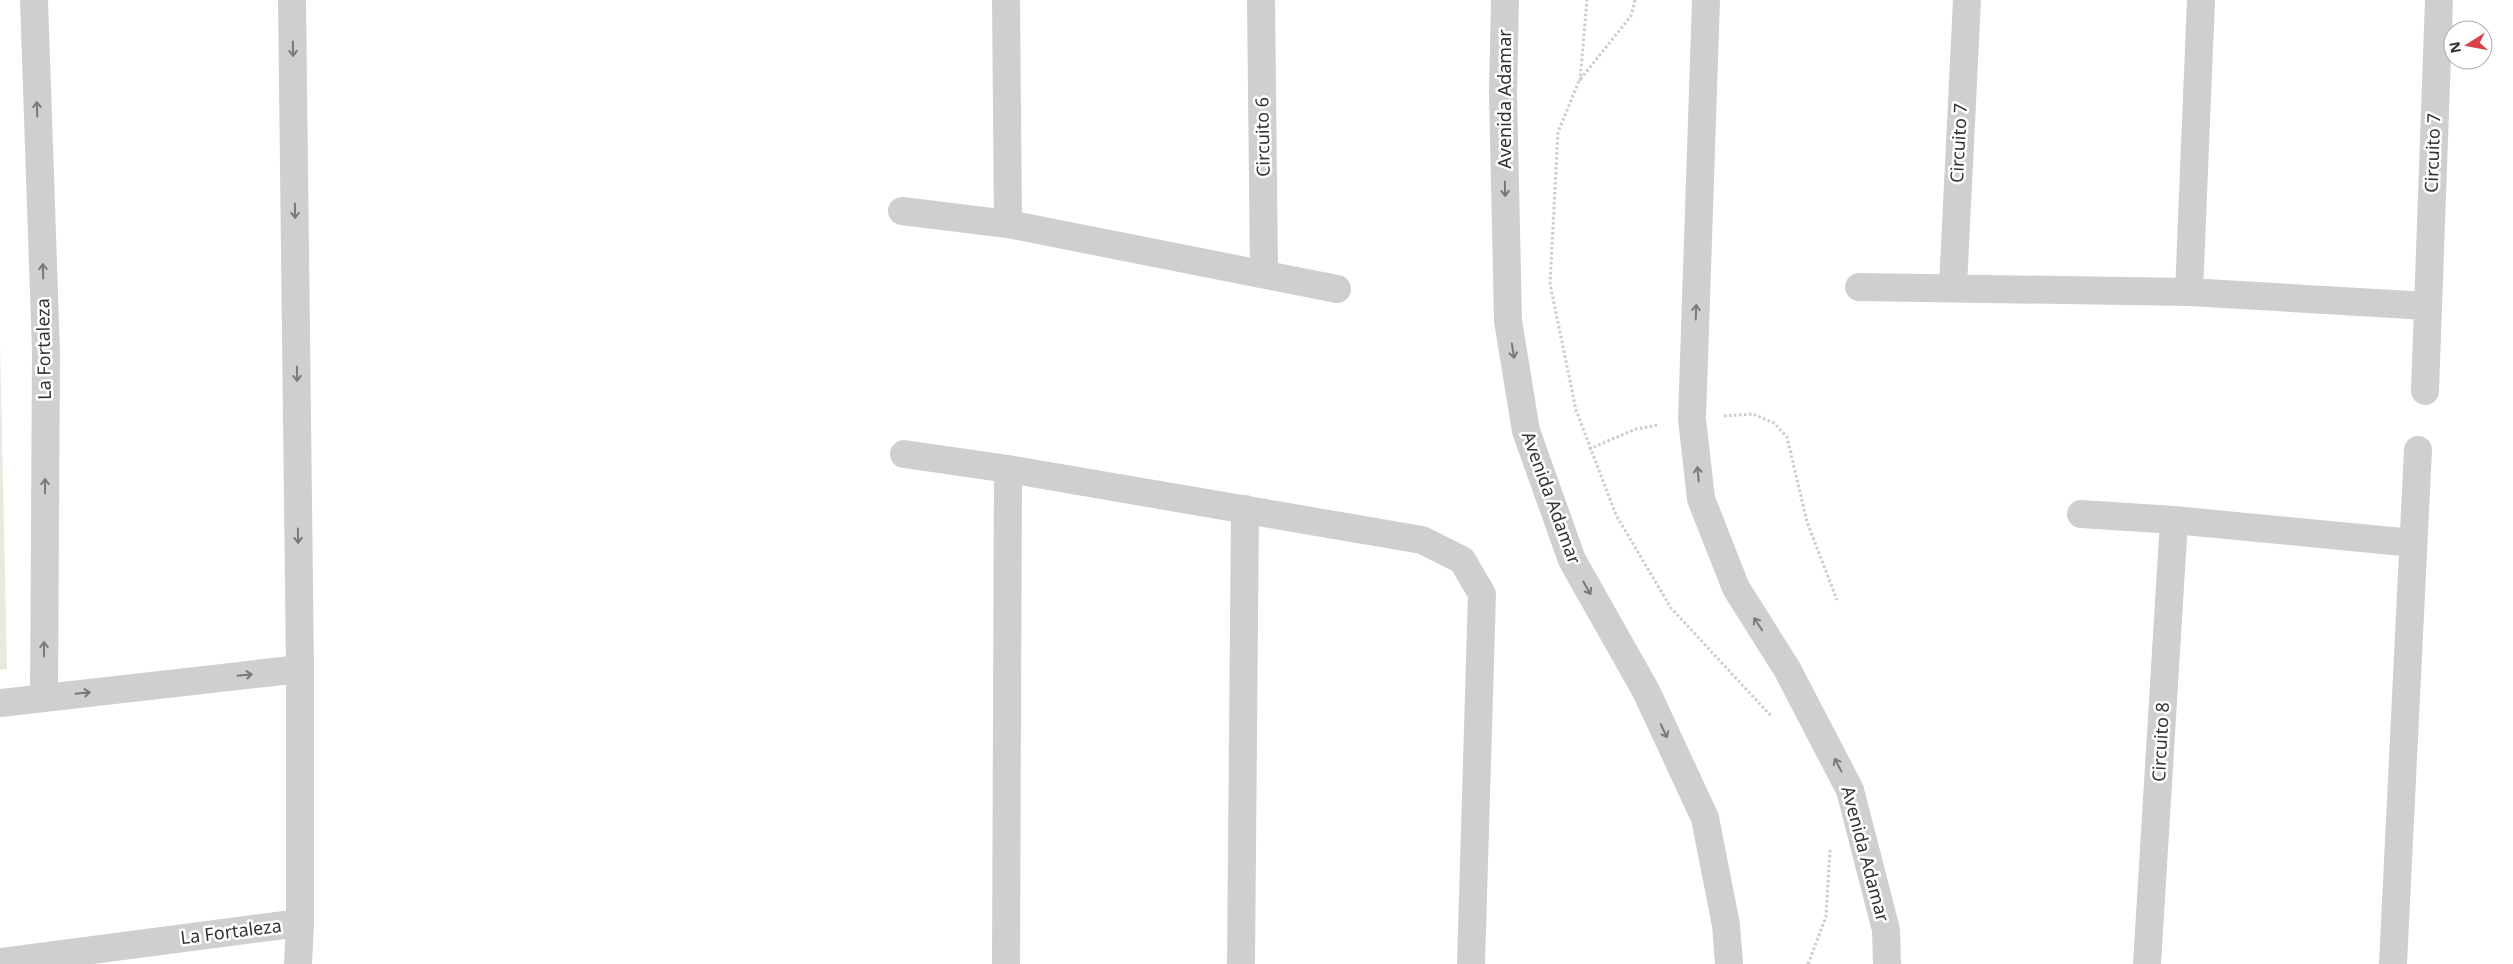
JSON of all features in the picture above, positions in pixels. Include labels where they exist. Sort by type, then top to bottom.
[{"type":"street","name":"La Fortaleza","points":[[34,0],[46,352],[44,698]]},
{"type":"street","name":"La Fortaleza","points":[[0,962],[300,923],[300,669],[292,0]]},
{"type":"street","points":[[1006,0],[1008,224]]},
{"type":"street","name":"Circuito 6","points":[[1261,0],[1264,273]]},
{"type":"street","name":"Avenida Adamar","points":[[1505,0],[1503,93],[1508,321],[1526,431],[1572,560],[1646,692],[1705,818],[1726,925],[1729,964]]},
{"type":"street","name":"Avenida Adamar","points":[[1706,0],[1692,419],[1701,499],[1736,588],[1787,669],[1850,790],[1886,930],[1887,964]]},
{"type":"street","name":"Circuito 7","points":[[1953,286],[1967,0]]},
{"type":"street","points":[[2188,292],[2201,0]]},
{"type":"street","name":"Circuito 7","points":[[2425,391],[2439,0]]},
{"type":"street","points":[[902,211],[1008,224],[1338,289]]},
{"type":"street","points":[[1858,287],[1953,286],[2188,292],[2427,306]]},
{"type":"street","points":[[2393,964],[2418,450]]},
{"type":"street","points":[[904,454],[1008,469],[1422,540],[1462,560],[1482,594],[1472,964]]},
{"type":"street","points":[[1006,964],[1008,469]]},
{"type":"street","points":[[1241,964],[1244,509]]},
{"type":"street","points":[[2081,514],[2174,520],[2413,543]]},
{"type":"street","name":"Circuito 8","points":[[2147,964],[2174,520]]},
{"type":"street","points":[[0,703],[300,669]]},
{"type":"street","points":[[298,964],[300,923]]},
{"type":"path","points":[[1580,81],[1587,0]]},
{"type":"path","points":[[1635,0],[1631,16],[1580,81],[1558,132],[1550,284],[1576,410],[1589,449],[1616,515],[1671,608],[1776,720]]},
{"type":"path","points":[[1589,449],[1636,428],[1692,419],[1753,414],[1774,423],[1787,436],[1807,522],[1837,600]]},
{"type":"path","points":[[1808,964],[1826,917],[1830,840]]},
{"type":"shaded area","points":[[0,341],[7,669],[0,670]]}]
